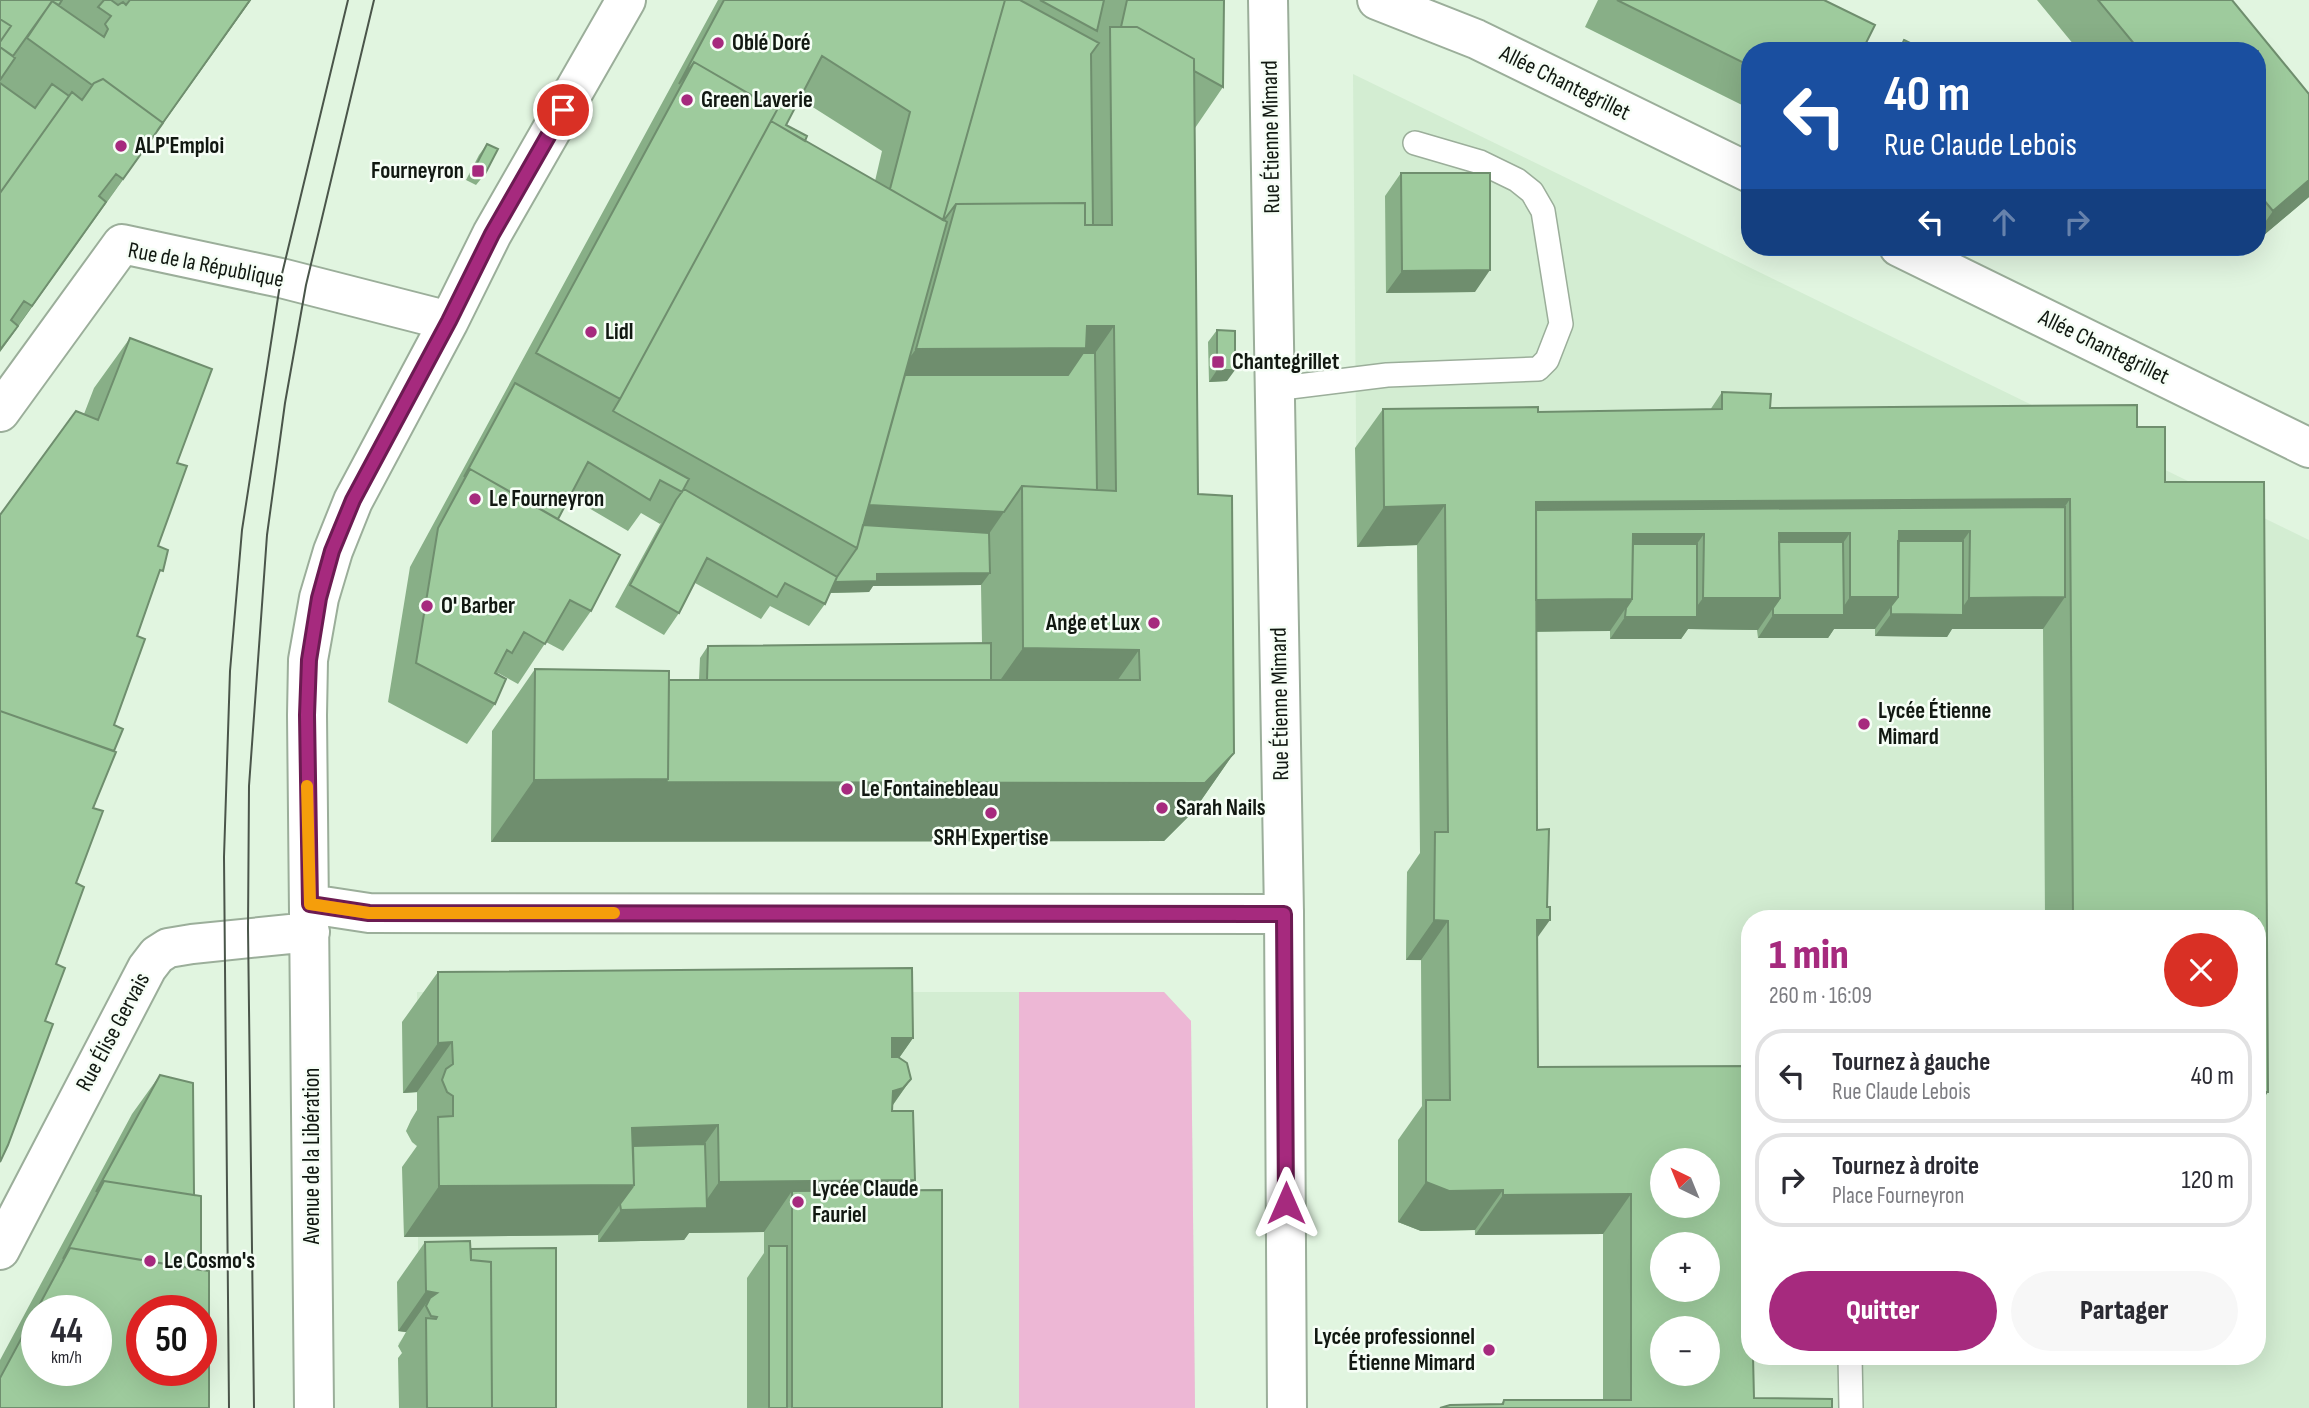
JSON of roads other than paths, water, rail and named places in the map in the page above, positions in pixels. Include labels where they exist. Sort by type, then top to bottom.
[{"type":"street","name":"Avenue de la Libération","points":[[314,1408],[307,715],[309,660],[319,598],[332,551],[353,500],[449,321],[492,234],[626,0]]},
{"type":"street","name":"Rue Étienne Mimard","points":[[1268,0],[1284,914],[1287,1408]]},
{"type":"street","name":"Allée Chantegrillet","points":[[1377,0],[1476,39],[1741,169]]},
{"type":"street","name":"Rue de la République","points":[[0,412],[122,244],[281,278],[449,321]]},
{"type":"street","name":"Allée Chantegrillet","points":[[1917,256],[2309,448]]},
{"type":"street","name":"Rue Élise Gervais","points":[[0,1250],[146,968],[157,955],[168,948],[310,918],[369,913],[1284,914]]},
{"type":"lane","points":[[1274,389],[1387,375],[1538,369],[1547,360],[1561,324],[1543,211],[1532,192],[1517,180],[1480,162],[1415,143]]},
{"type":"lane","points":[[1850,1365],[1851,1408]]},
{"type":"tram line","points":[[229,1408],[224,857],[230,671],[242,530],[281,278],[348,0]]},
{"type":"tram line","points":[[254,1408],[248,928],[249,786],[267,535],[285,403],[306,285],[374,0]]},
{"type":"place","name":"Oblé Doré","points":[[718,43]]},
{"type":"place","name":"Green Laverie","points":[[687,100]]},
{"type":"place","name":"ALP'Emploi","points":[[121,146]]},
{"type":"place","name":"Fourneyron","points":[[478,171]]},
{"type":"place","name":"Lidl","points":[[591,332]]},
{"type":"place","name":"Chantegrillet","points":[[1218,362]]},
{"type":"place","name":"Le Fourneyron","points":[[475,499]]},
{"type":"place","name":"O' Barber","points":[[427,606]]},
{"type":"place","name":"Ange et Lux","points":[[1154,623]]},
{"type":"place","name":"Lycée Étienne Mimard","points":[[1864,724]]},
{"type":"place","name":"Le Fontainebleau","points":[[847,789]]},
{"type":"place","name":"Sarah Nails","points":[[1162,808]]},
{"type":"place","name":"SRH Expertise","points":[[991,813]]},
{"type":"place","name":"Lycée Claude Fauriel","points":[[798,1202]]},
{"type":"place","name":"Le Cosmo's","points":[[150,1261]]},
{"type":"place","name":"Lycée professionnel Étienne Mimard","points":[[1489,1350]]}]
